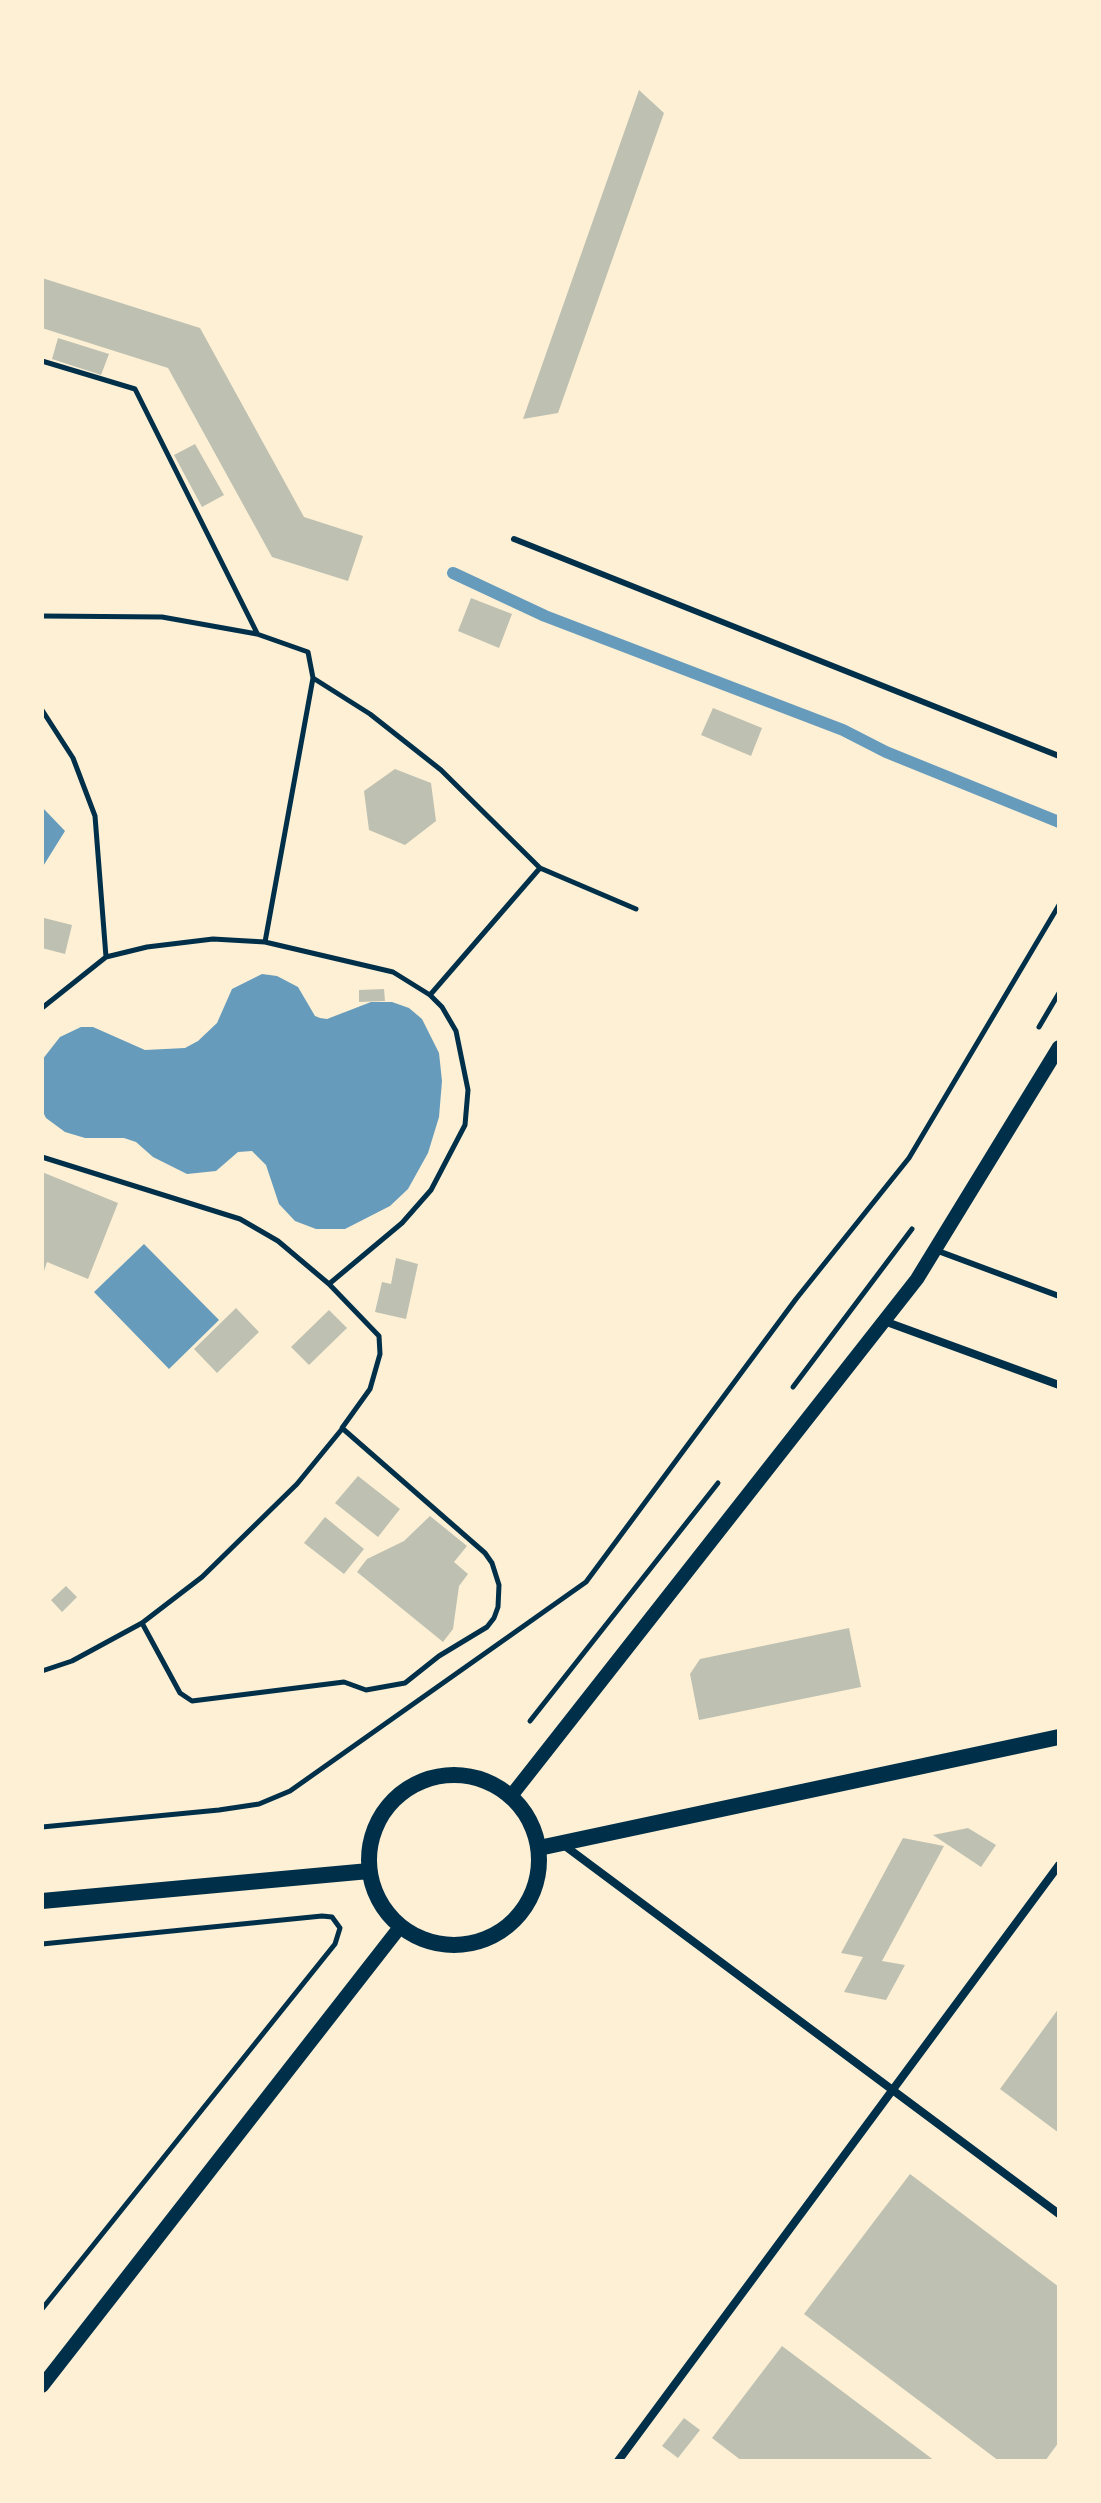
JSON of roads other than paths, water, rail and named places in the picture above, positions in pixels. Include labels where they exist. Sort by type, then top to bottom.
[{"type":"main road","points":[[539,1848],[1059,1737]]},
{"type":"main road","points":[[457,1774],[486,1781],[511,1796],[529,1819],[539,1848],[538,1876],[528,1904],[509,1926],[483,1941],[455,1946],[426,1941],[400,1927],[374,1892],[369,1871],[370,1842],[381,1815],[401,1793],[427,1779],[457,1774]]},
{"type":"main road","points":[[42,1901],[369,1871]]},
{"type":"street","points":[[511,1796],[938,1251],[1059,1047]]},
{"type":"street","points":[[884,1321],[1059,1385]]},
{"type":"street","points":[[560,1843],[1059,2214]]},
{"type":"street","points":[[618,2461],[895,2091],[1059,1865]]},
{"type":"street","points":[[42,2386],[400,1927]]},
{"type":"lane","points":[[514,539],[1059,756]]},
{"type":"lane","points":[[938,1251],[1059,1296]]},
{"type":"water","points":[[42,807],[65,831],[42,868]]},
{"type":"water","points":[[262,974],[277,976],[298,987],[315,1016],[320,1018],[327,1019],[371,1002],[392,1002],[409,1008],[422,1019],[439,1053],[442,1081],[439,1117],[428,1153],[408,1189],[390,1206],[345,1229],[316,1229],[295,1221],[279,1204],[266,1165],[252,1151],[238,1152],[216,1171],[187,1174],[153,1157],[136,1142],[124,1138],[85,1138],[65,1132],[46,1118],[42,1110],[42,1060],[60,1037],[81,1027],[93,1027],[145,1050],[185,1048],[198,1041],[217,1023],[232,989]]},
{"type":"water","points":[[144,1244],[219,1320],[169,1369],[94,1292]]},
{"type":"waterway","points":[[453,573],[545,616],[843,730],[886,752],[1059,822]]}]
